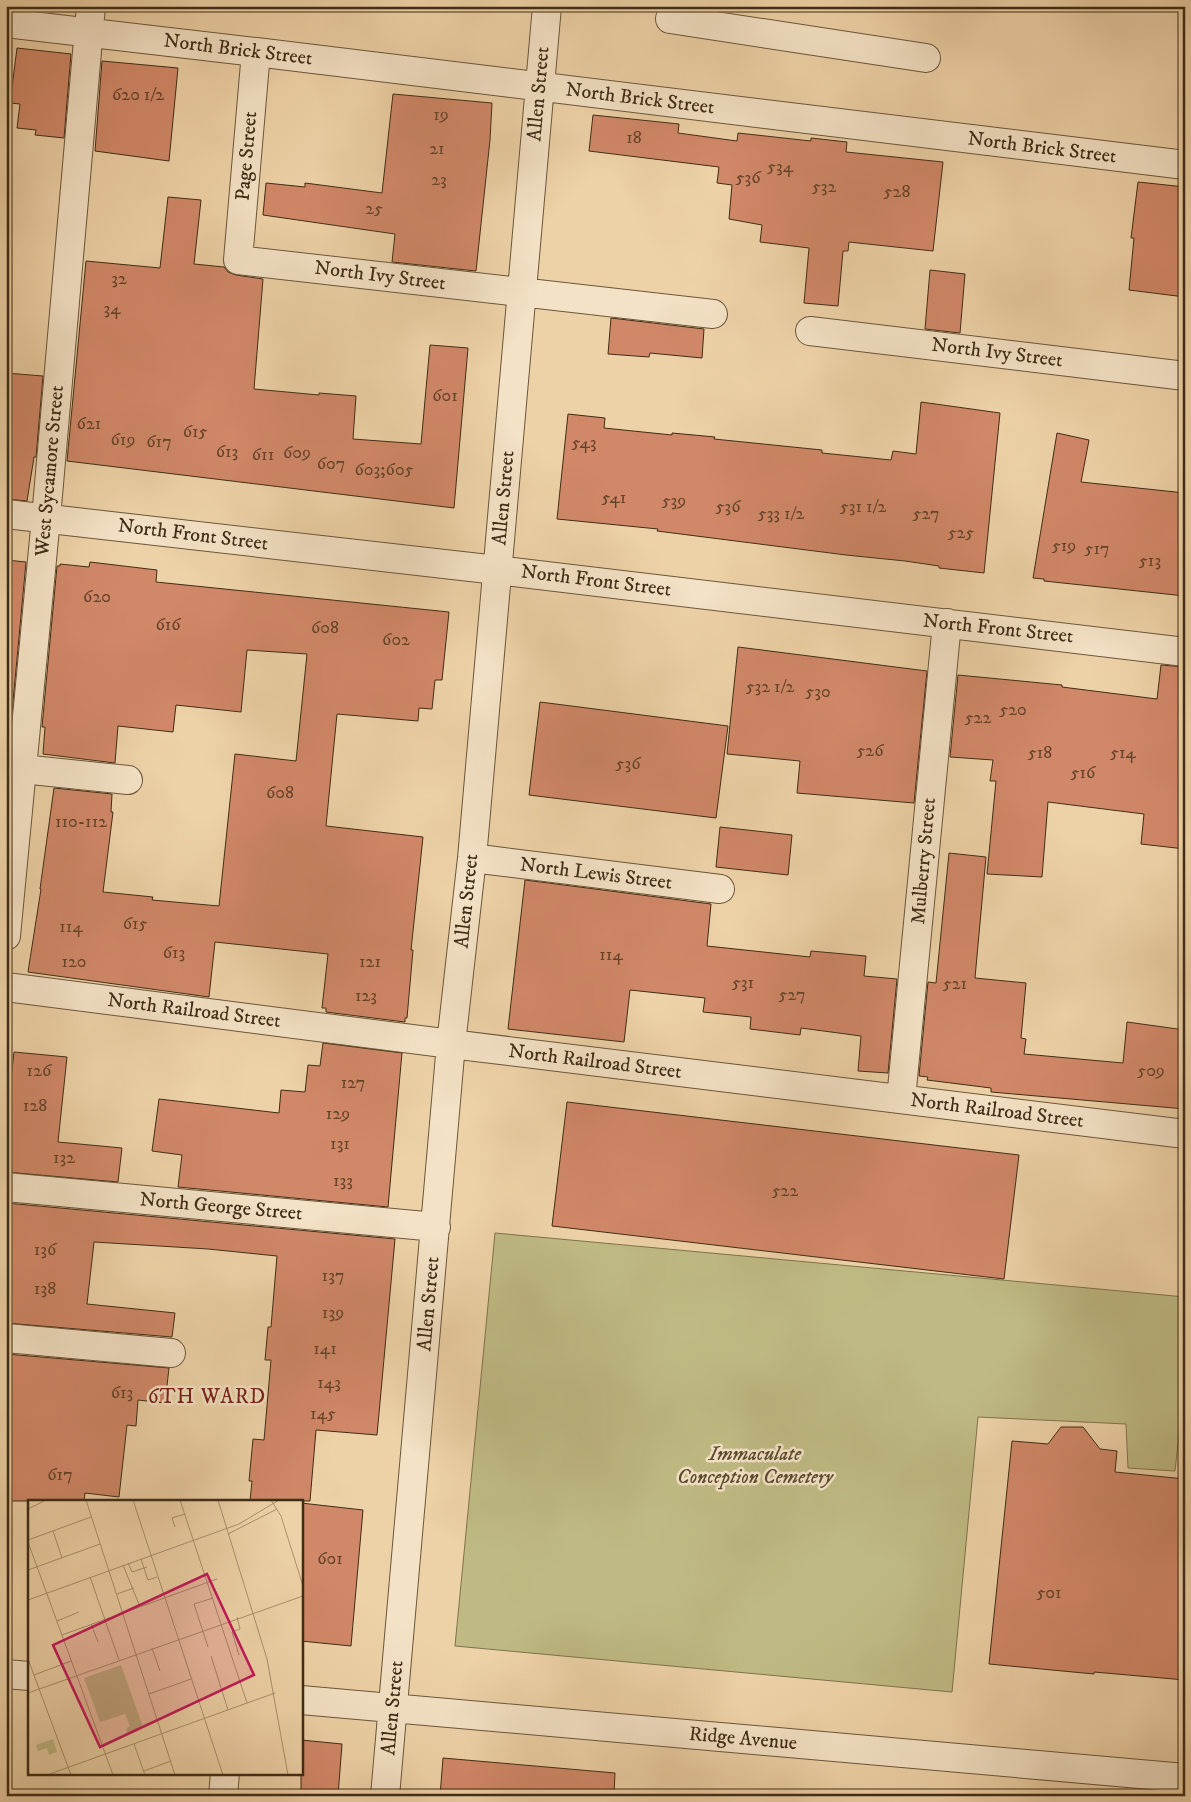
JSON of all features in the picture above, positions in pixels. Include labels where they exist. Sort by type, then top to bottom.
[{"type":"street","name":"Allen Street","points":[[385,1796],[451,1044],[472,858],[547,6]]},
{"type":"street","points":[[673,6],[670,19],[926,58]]},
{"type":"street","name":"North Brick Street","points":[[6,23],[90,19],[256,52],[1185,165]]},
{"type":"street","name":"West Sycamore Street","points":[[6,936],[16,780],[46,518],[90,19]]},
{"type":"street","name":"Page Street","points":[[238,260],[256,52]]},
{"type":"street","name":"North Ivy Street","points":[[238,260],[713,314]]},
{"type":"street","name":"North Ivy Street","points":[[810,331],[1185,376]]},
{"type":"street","name":"North Front Street","points":[[6,514],[1185,652]]},
{"type":"street","name":"Mulberry Street","points":[[901,1099],[946,624]]},
{"type":"street","points":[[16,780],[128,780]]},
{"type":"street","name":"North Lewis Street","points":[[472,858],[720,889]]},
{"type":"street","name":"North Railroad Street","points":[[6,987],[451,1044],[1185,1134]]},
{"type":"street","name":"North George Street","points":[[6,1186],[436,1228]]},
{"type":"street","points":[[6,1338],[171,1353]]},
{"type":"street","points":[[6,1674],[28,1676]]},
{"type":"street","name":"Ridge Avenue","points":[[302,1700],[1185,1778]]},
{"type":"street","points":[[223,1796],[225,1774]]},
{"type":"green space","name":"Immaculate Conception Cemetery","points":[[495,1233],[1185,1297],[1185,1379],[1175,1471],[1128,1468],[1126,1424],[978,1417],[952,1692],[455,1646]]},
{"type":"building","points":[[17,48],[71,54],[64,138],[35,135],[36,130],[17,128],[20,104],[10,103]]},
{"type":"building","points":[[102,61],[178,68],[169,161],[95,151]]},
{"type":"building","points":[[393,94],[492,103],[490,140],[476,271],[392,262],[395,234],[263,215],[266,183],[305,187],[305,183],[382,193]]},
{"type":"building","points":[[593,115],[679,124],[678,133],[737,141],[738,133],[811,141],[811,138],[847,142],[846,152],[943,162],[933,251],[849,242],[848,251],[843,251],[838,306],[804,303],[809,248],[760,242],[762,225],[729,219],[732,185],[717,183],[719,167],[589,151]]},
{"type":"building","points":[[1138,182],[1185,187],[1185,297],[1129,290],[1134,238],[1131,238]]},
{"type":"building","points":[[168,197],[201,200],[194,264],[224,267],[228,272],[236,275],[263,279],[254,389],[319,395],[319,393],[356,396],[353,439],[421,444],[430,345],[468,348],[454,508],[67,461],[86,261],[160,268]]},
{"type":"building","points":[[930,270],[965,274],[960,333],[925,329]]},
{"type":"building","points":[[611,318],[704,329],[702,358],[650,353],[649,357],[608,354]]},
{"type":"building","points":[[6,373],[43,376],[36,457],[34,457],[27,501],[6,499]]},
{"type":"building","points":[[921,402],[1000,413],[984,573],[939,568],[939,566],[905,561],[657,531],[658,529],[557,519],[568,414],[605,418],[604,428],[715,437],[714,439],[822,450],[822,453],[891,460],[893,451],[916,454]]},
{"type":"building","points":[[1057,433],[1089,440],[1081,482],[1185,493],[1185,596],[1044,581],[1044,579],[1033,578]]},
{"type":"building","points":[[6,560],[26,562],[11,723],[6,722]]},
{"type":"building","points":[[90,562],[157,570],[156,582],[449,612],[442,680],[435,680],[432,709],[419,708],[418,721],[337,714],[326,826],[423,837],[411,950],[413,950],[407,1018],[405,1018],[405,1022],[326,1012],[326,1008],[322,1008],[328,954],[215,942],[209,997],[28,972],[54,788],[112,794],[111,812],[113,812],[103,892],[153,897],[152,900],[219,906],[235,754],[296,761],[307,654],[247,650],[241,712],[176,705],[173,732],[118,726],[115,763],[43,754],[45,727],[42,727],[57,566],[60,566],[60,564],[89,567]]},
{"type":"building","points":[[738,647],[927,671],[914,803],[797,793],[800,761],[727,754]]},
{"type":"building","points":[[1161,665],[1185,667],[1185,849],[1141,844],[1144,814],[1048,802],[1042,877],[987,874],[996,781],[990,781],[993,760],[950,757],[958,675],[1062,685],[1062,687],[1157,699]]},
{"type":"building","points":[[540,702],[728,726],[716,818],[529,795]]},
{"type":"building","points":[[720,827],[792,835],[788,875],[716,867]]},
{"type":"building","points":[[949,853],[986,857],[975,978],[1026,983],[1021,1038],[1026,1039],[1024,1054],[1123,1063],[1127,1022],[1185,1030],[1185,1109],[991,1092],[991,1088],[927,1080],[928,1077],[919,1076],[928,982],[936,983]]},
{"type":"building","points":[[525,880],[711,904],[707,946],[810,957],[811,951],[866,956],[864,976],[897,979],[888,1073],[858,1071],[861,1036],[801,1028],[800,1035],[750,1029],[751,1017],[703,1012],[705,998],[630,990],[624,1042],[508,1029]]},
{"type":"building","points":[[323,1043],[402,1053],[388,1207],[178,1187],[182,1155],[152,1151],[159,1099],[279,1113],[281,1090],[305,1092],[308,1065],[320,1066]]},
{"type":"building","points":[[14,1052],[67,1057],[58,1142],[122,1148],[118,1182],[6,1172],[6,1122]]},
{"type":"building","points":[[567,1102],[1019,1155],[1004,1279],[552,1226]]},
{"type":"building","points":[[6,1203],[395,1239],[377,1435],[316,1430],[310,1501],[250,1500],[252,1481],[249,1481],[253,1439],[264,1440],[271,1360],[265,1360],[268,1327],[271,1327],[277,1256],[208,1249],[94,1242],[87,1304],[175,1313],[172,1337],[6,1323]]},
{"type":"building","points":[[6,1354],[169,1368],[165,1403],[138,1400],[136,1426],[127,1425],[119,1497],[85,1493],[84,1500],[6,1501]]},
{"type":"building","points":[[1061,1427],[1083,1427],[1100,1449],[1117,1451],[1115,1472],[1185,1479],[1185,1680],[989,1664],[1012,1441],[1048,1444]]},
{"type":"building","points":[[302,1503],[363,1510],[351,1646],[302,1641]]},
{"type":"building","points":[[302,1740],[342,1744],[338,1796],[301,1796]]},
{"type":"building","points":[[443,1758],[615,1773],[614,1796],[440,1796]]},
{"type":"district","name":"6TH WARD","points":[[207,1397]]}]
